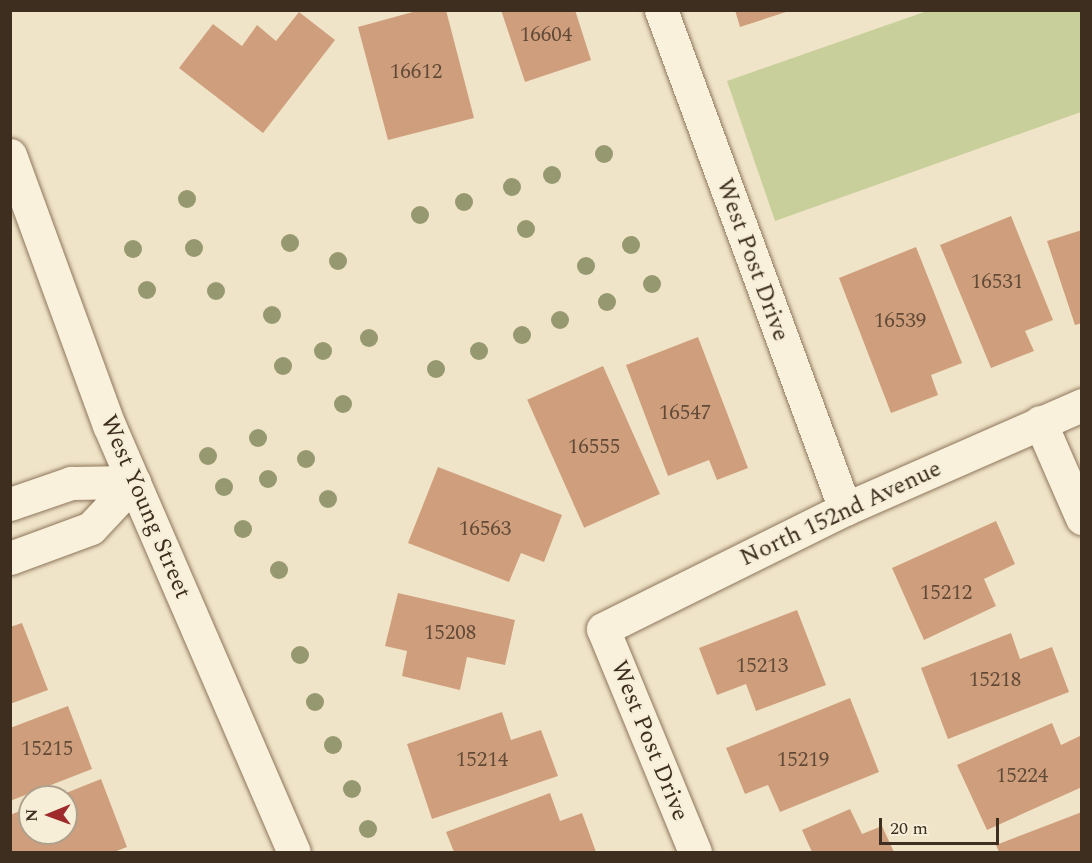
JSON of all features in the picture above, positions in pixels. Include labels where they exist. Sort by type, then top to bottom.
[{"type":"street","name":"West Post Drive","points":[[661,10],[845,509]]},
{"type":"street","name":"West Young Street","points":[[10,155],[134,482],[294,852]]},
{"type":"street","name":"North 152nd Avenue","points":[[603,630],[845,509],[1082,405]]},
{"type":"street","points":[[1040,422],[1082,518]]},
{"type":"street","points":[[10,504],[71,483],[134,482]]},
{"type":"street","points":[[10,558],[92,528],[134,482]]},
{"type":"street","name":"West Post Drive","points":[[603,630],[695,852]]},
{"type":"green space","points":[[927,11],[1081,11],[1081,112],[775,221],[727,81]]},
{"type":"building","points":[[420,10],[446,10],[474,118],[388,140],[358,27]]},
{"type":"building","points":[[501,10],[575,10],[591,60],[525,82]]},
{"type":"building","points":[[735,10],[788,10],[789,11],[740,27]]},
{"type":"building","points":[[299,12],[335,40],[263,133],[179,68],[213,24],[242,46],[257,25],[276,41]]},
{"type":"building","points":[[1011,216],[1053,320],[1025,331],[1034,351],[991,368],[940,245]]},
{"type":"building","points":[[1082,230],[1082,323],[1075,325],[1047,241]]},
{"type":"building","points":[[916,247],[962,363],[931,375],[938,395],[891,413],[839,278]]},
{"type":"building","points":[[698,337],[748,468],[717,480],[709,460],[668,476],[626,365]]},
{"type":"building","points":[[603,366],[660,494],[584,528],[527,400]]},
{"type":"building","points":[[438,467],[562,515],[544,562],[521,553],[509,582],[408,543]]},
{"type":"building","points":[[996,521],[1015,564],[984,579],[996,606],[924,640],[892,568]]},
{"type":"building","points":[[398,593],[515,620],[505,665],[467,657],[460,690],[402,676],[407,651],[385,646]]},
{"type":"building","points":[[797,610],[826,685],[756,711],[746,684],[717,695],[699,648]]},
{"type":"building","points":[[22,623],[48,690],[10,704],[10,627]]},
{"type":"building","points":[[1011,633],[1020,659],[1052,647],[1069,692],[948,739],[921,668]]},
{"type":"building","points":[[850,698],[879,772],[780,812],[768,785],[745,794],[726,748]]},
{"type":"building","points":[[68,706],[92,769],[51,785],[18,785],[18,798],[10,801],[10,728]]},
{"type":"building","points":[[502,712],[511,740],[541,730],[558,776],[432,819],[407,744]]},
{"type":"building","points":[[1052,723],[1061,745],[1082,735],[1082,787],[987,830],[957,765]]},
{"type":"building","points":[[101,779],[127,847],[114,852],[10,852],[10,815],[18,812],[18,845],[78,845],[78,788]]},
{"type":"building","points":[[550,793],[560,821],[582,813],[596,852],[454,852],[446,832]]},
{"type":"building","points":[[850,809],[862,834],[882,826],[894,852],[812,852],[802,830]]},
{"type":"building","points":[[1082,812],[1082,852],[999,852],[996,845]]}]
